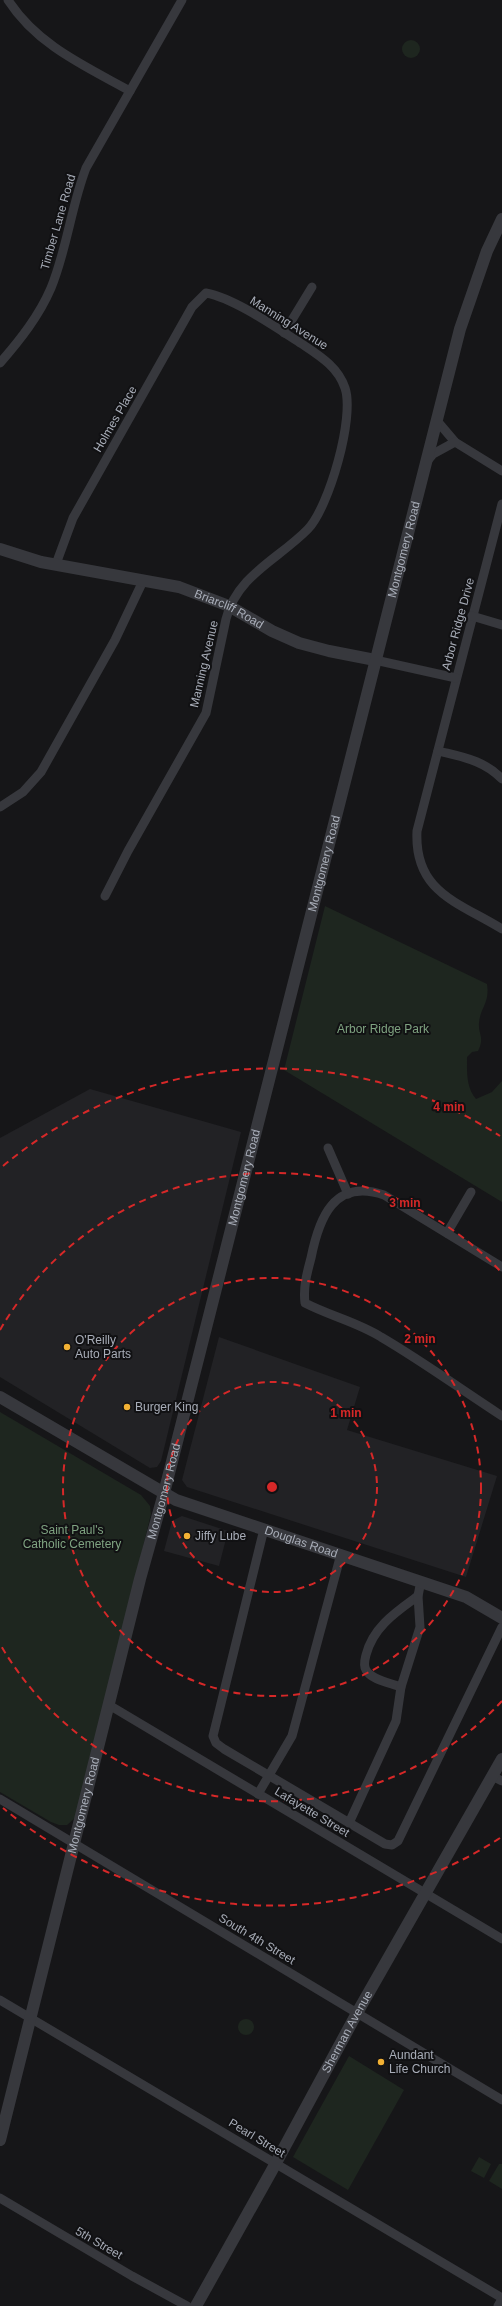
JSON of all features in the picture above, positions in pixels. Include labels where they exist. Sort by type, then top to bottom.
[{"type":"street","points":[[8,0],[29,27],[46,42],[130,91]]},
{"type":"street","name":"Timber Lane Road","points":[[0,363],[19,342],[37,315],[51,287],[77,190],[86,168],[182,0]]},
{"type":"street","name":"Montgomery Road","points":[[0,2140],[75,1844],[148,1544],[164,1493],[375,660],[438,422],[460,330],[487,250],[502,219]]},
{"type":"street","points":[[284,333],[312,287]]},
{"type":"street","name":"Manning Avenue","points":[[105,896],[128,851],[206,713],[229,606],[236,593],[250,577],[299,537],[317,517],[325,502],[344,439],[348,415],[348,398],[342,381],[332,365],[324,358],[284,333],[224,298],[206,293]]},
{"type":"street","name":"Holmes Place","points":[[56,564],[73,518],[192,307],[206,293]]},
{"type":"street","points":[[438,422],[455,442],[502,471]]},
{"type":"street","points":[[428,460],[433,454],[455,442]]},
{"type":"street","name":"Arbor Ridge Drive","points":[[502,504],[417,831],[416,846],[421,868],[425,876],[438,890],[502,929]]},
{"type":"street","name":"Briarcliff Road","points":[[0,549],[41,562],[179,587],[229,606],[272,631],[299,643],[456,678]]},
{"type":"street","points":[[0,807],[23,792],[41,772],[115,640],[143,581]]},
{"type":"street","points":[[472,616],[502,625]]},
{"type":"street","points":[[438,751],[478,760],[502,779]]},
{"type":"street","points":[[328,1148],[348,1194]]},
{"type":"street","points":[[502,1267],[384,1195],[373,1192],[348,1194],[336,1200],[327,1210],[317,1228],[304,1289],[305,1303],[319,1310],[340,1317],[380,1336],[502,1416]]},
{"type":"street","points":[[447,1233],[471,1192]]},
{"type":"street","name":"Douglas Road","points":[[0,1397],[176,1500],[466,1597],[502,1618]]},
{"type":"street","points":[[264,1529],[213,1736],[216,1743],[224,1749],[385,1844],[392,1845],[398,1840],[502,1628]]},
{"type":"street","points":[[258,1794],[292,1736],[297,1722],[341,1554]]},
{"type":"street","points":[[349,1823],[393,1730],[401,1687],[420,1627],[418,1596],[421,1581]]},
{"type":"street","points":[[401,1687],[373,1677],[366,1670],[365,1662],[372,1638],[380,1627],[418,1596]]},
{"type":"street","name":"Lafayette Street","points":[[109,1706],[502,1939]]},
{"type":"street","name":"Sherman Avenue","points":[[196,2306],[357,2013],[425,1893],[497,1778],[502,1759]]},
{"type":"street","name":"South 4th Street","points":[[0,1799],[502,2100]]},
{"type":"street","name":"Pearl Street","points":[[0,2000],[502,2298]]},
{"type":"street","name":"5th Street","points":[[0,2198],[132,2276],[187,2306]]},
{"type":"street","points":[[498,2306],[502,2298]]},
{"type":"shaded area","points":[[90,1089],[241,1132],[161,1461],[157,1467],[150,1468],[0,1377],[0,1138]]},
{"type":"shaded area","points":[[219,1337],[360,1387],[347,1430],[497,1476],[466,1577],[187,1487],[182,1480]]},
{"type":"shaded area","points":[[182,1516],[228,1531],[219,1566],[164,1551],[172,1521]]},
{"type":"green space","points":[[411,40],[417,43],[420,49],[417,55],[411,58],[405,55],[402,49],[405,43]]},
{"type":"green space","name":"Arbor Ridge Park","points":[[325,906],[487,984],[488,991],[486,1001],[479,1023],[481,1042],[478,1051],[472,1052],[467,1057],[467,1074],[470,1089],[476,1099],[492,1092],[502,1081],[502,1202],[284,1070]]},
{"type":"green space","name":"Saint Paul's Catholic Cemetery","points":[[0,1412],[141,1495],[150,1506],[151,1514],[77,1816],[67,1825],[59,1825],[51,1822],[0,1792]]},
{"type":"green space","points":[[243,2019],[249,2019],[254,2024],[252,2033],[249,2035],[243,2035],[238,2030],[238,2024]]},
{"type":"green space","points":[[349,2056],[404,2090],[348,2190],[293,2157]]},
{"type":"green space","points":[[479,2157],[491,2164],[484,2178],[471,2171]]},
{"type":"green space","points":[[499,2164],[502,2164],[502,2189],[489,2181]]},
{"type":"place","name":"O'Reilly Auto Parts","points":[[67,1347]]},
{"type":"place","name":"Burger King","points":[[127,1407]]},
{"type":"place","name":"Jiffy Lube","points":[[187,1536]]},
{"type":"place","name":"Aundant Life Church","points":[[381,2062]]}]
